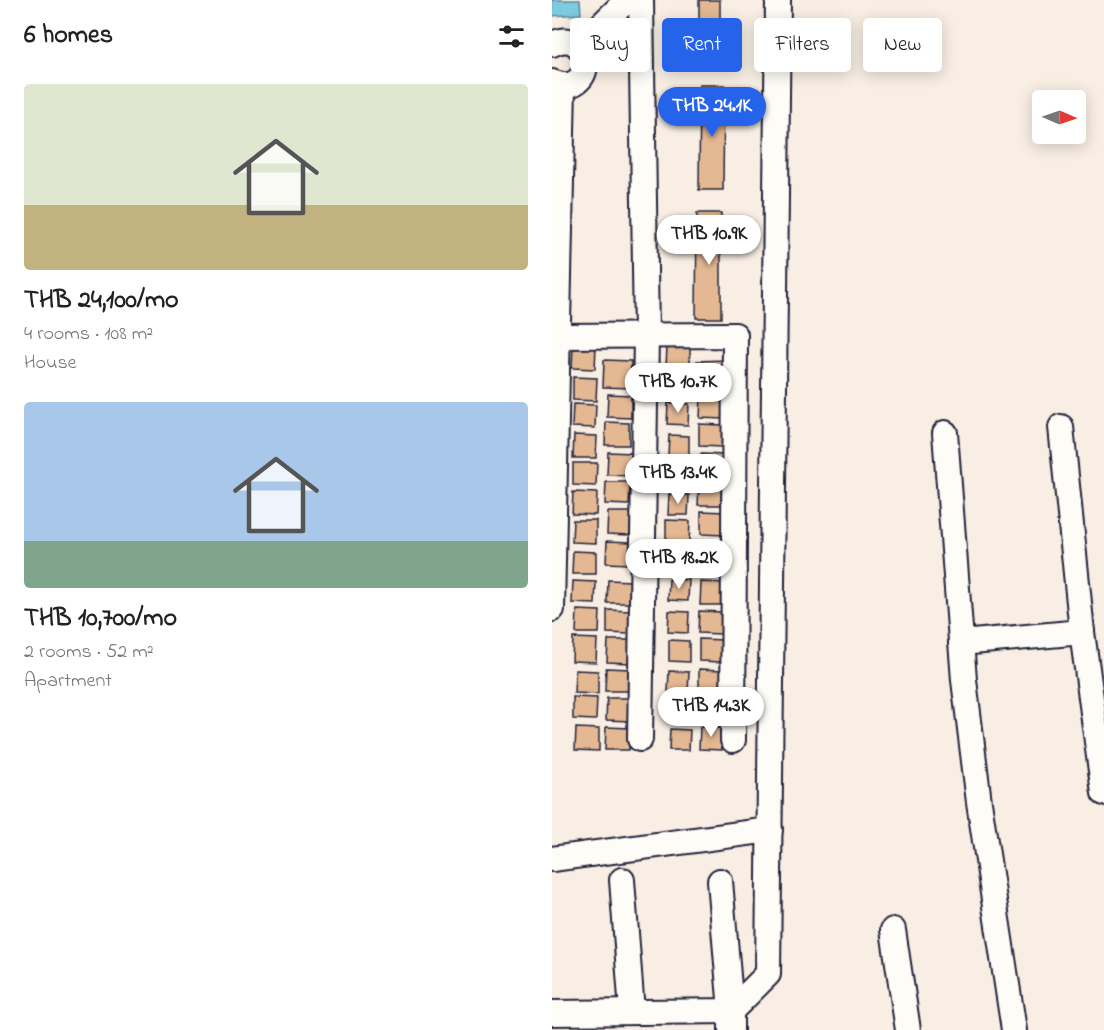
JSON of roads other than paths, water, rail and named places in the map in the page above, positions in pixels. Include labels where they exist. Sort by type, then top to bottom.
[{"type":"street","points":[[609,18],[627,0]]},
{"type":"street","points":[[640,739],[646,335],[641,0]]},
{"type":"street","points":[[731,1021],[768,974],[778,0]]},
{"type":"street","points":[[552,44],[566,41],[570,43]]},
{"type":"street","points":[[552,609],[558,84],[573,84],[584,72]]},
{"type":"street","points":[[555,336],[735,335],[733,740]]},
{"type":"street","points":[[1061,427],[1082,632],[1104,793]]},
{"type":"street","points":[[945,432],[961,643],[979,802],[1014,1030]]},
{"type":"street","points":[[961,643],[1082,632]]},
{"type":"street","points":[[552,859],[770,830]]},
{"type":"street","points":[[622,880],[640,1018]]},
{"type":"street","points":[[720,881],[731,1021]]},
{"type":"street","points":[[893,930],[908,1030]]},
{"type":"street","points":[[552,1013],[731,1021]]},
{"type":"water","points":[[552,0],[580,0],[581,14],[552,16]]}]
